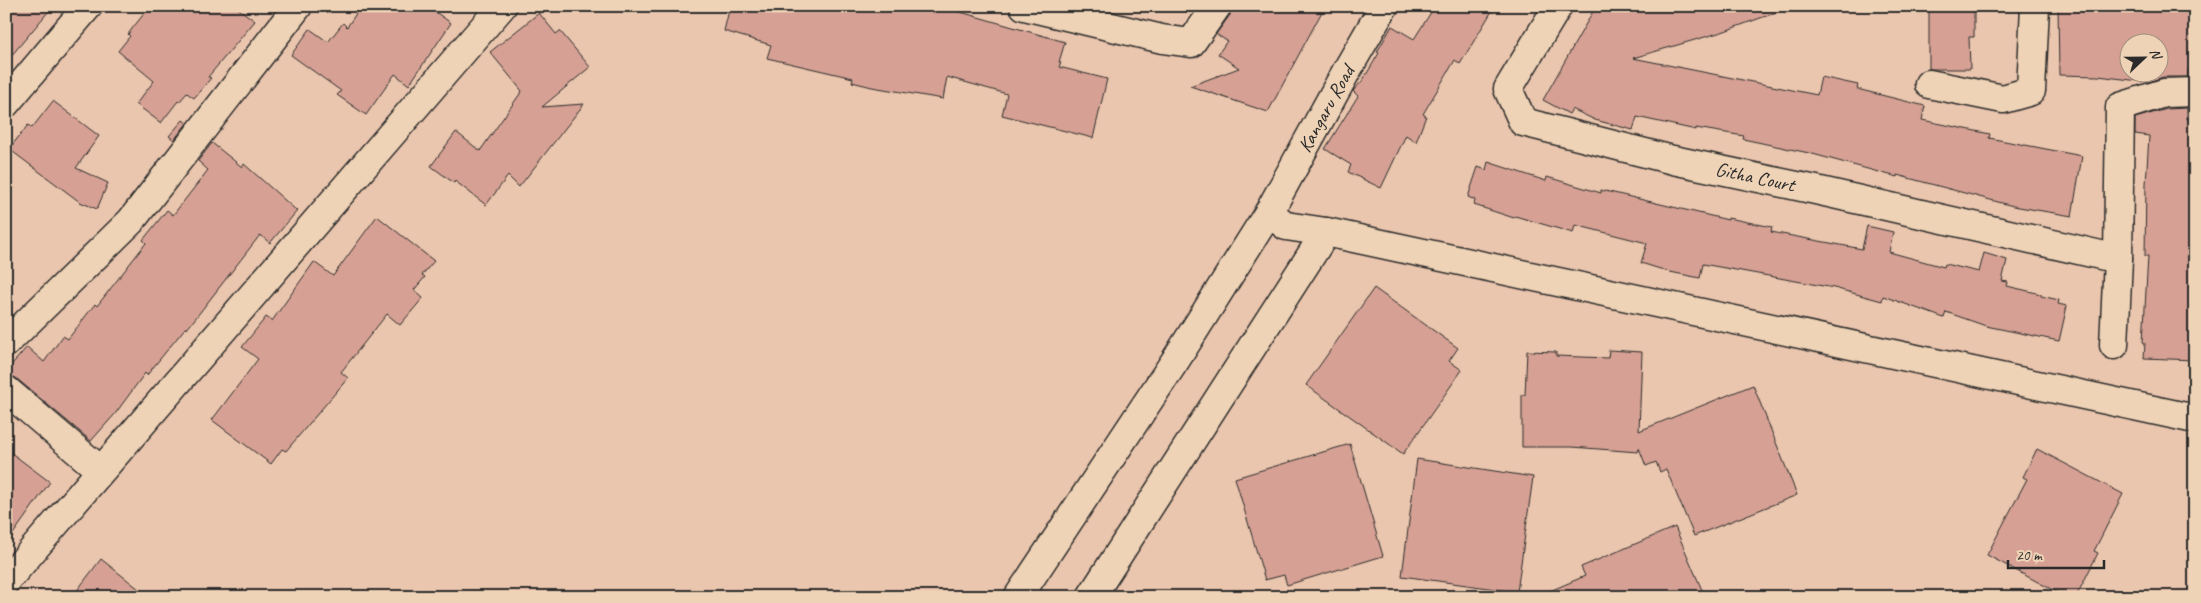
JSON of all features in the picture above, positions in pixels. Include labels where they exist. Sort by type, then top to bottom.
[{"type":"street","points":[[6,103],[88,6]]},
{"type":"street","points":[[6,343],[131,220],[298,6]]},
{"type":"street","points":[[1024,6],[1162,39],[1192,43],[1217,6]]},
{"type":"street","name":"Kangaru Road","points":[[1018,597],[1175,361],[1269,212],[1384,6]]},
{"type":"street","name":"Githa Court","points":[[1558,6],[1508,89],[1523,122],[1673,160],[1816,190],[2118,259]]},
{"type":"street","points":[[1929,84],[2002,99],[2031,90],[2035,6]]},
{"type":"street","points":[[6,581],[499,7]]},
{"type":"street","points":[[2114,345],[2118,259],[2120,107],[2164,93],[2195,92]]},
{"type":"street","points":[[1269,212],[1286,226],[1326,232],[2195,419]]},
{"type":"street","points":[[1091,597],[1326,232]]},
{"type":"street","points":[[6,390],[100,470]]},
{"type":"building","points":[[6,6],[53,6],[6,62]]},
{"type":"building","points":[[150,6],[235,6],[255,21],[208,77],[211,78],[194,98],[187,93],[178,101],[161,123],[136,104],[154,81],[118,51],[130,36],[128,34]]},
{"type":"building","points":[[361,6],[427,6],[451,23],[409,85],[395,74],[366,115],[337,95],[341,91],[291,55],[310,29],[328,42],[343,23],[347,27]]},
{"type":"building","points":[[730,6],[931,6],[964,13],[1065,42],[1059,67],[1107,79],[1093,138],[1002,115],[1007,94],[947,77],[943,99],[872,87],[852,82],[853,78],[767,58],[771,45],[724,31]]},
{"type":"building","points":[[1232,6],[1325,6],[1268,112],[1190,86],[1239,68],[1218,54],[1227,41],[1216,34],[1230,15]]},
{"type":"building","points":[[1435,6],[1495,6],[1460,64],[1455,60],[1423,114],[1426,116],[1416,142],[1406,135],[1381,188],[1348,172],[1351,165],[1325,149],[1358,96],[1353,91],[1363,80],[1392,26],[1414,39]]},
{"type":"building","points":[[1596,6],[1785,6],[1785,9],[1722,32],[1633,58],[1817,95],[1821,77],[1858,85],[1857,89],[1925,106],[1922,120],[1990,134],[1989,138],[2082,156],[2072,216],[2013,206],[1809,153],[1743,139],[1744,136],[1696,128],[1696,130],[1637,117],[1633,130],[1595,120],[1572,109],[1569,114],[1543,100]]},
{"type":"building","points":[[1929,6],[1974,6],[1974,37],[1969,37],[1970,69],[1929,69]]},
{"type":"building","points":[[2058,6],[2195,6],[2195,70],[2188,70],[2188,77],[2168,77],[2168,32],[2118,32],[2118,78],[2059,75]]},
{"type":"building","points":[[539,13],[556,34],[560,31],[590,67],[542,107],[584,104],[519,187],[508,176],[486,205],[455,181],[454,183],[431,166],[456,132],[480,151],[522,91],[490,52]]},
{"type":"building","points":[[53,101],[99,136],[76,168],[108,183],[97,209],[80,202],[9,149],[28,125],[32,128]]},
{"type":"building","points":[[2187,108],[2187,119],[2195,120],[2195,360],[2144,358],[2145,343],[2143,342],[2148,256],[2145,256],[2146,184],[2149,136],[2135,134],[2135,118],[2167,109]]},
{"type":"building","points":[[183,120],[187,123],[174,140],[169,136]]},
{"type":"building","points":[[212,143],[242,167],[244,164],[297,211],[270,243],[260,235],[187,329],[186,327],[147,375],[145,373],[115,414],[91,441],[16,378],[6,375],[6,371],[27,347],[44,362],[63,336],[68,339],[95,304],[97,306],[146,243],[143,240],[167,210],[173,215],[208,170],[198,161]]},
{"type":"building","points":[[1488,162],[1546,181],[1547,177],[1601,193],[1601,190],[1728,220],[1728,218],[1772,227],[1771,232],[1862,249],[1867,226],[1893,232],[1889,252],[1944,267],[1945,264],[1979,272],[1984,253],[2007,260],[2002,281],[2008,282],[2007,286],[2059,300],[2058,304],[2067,306],[2059,341],[1986,326],[1946,312],[1944,318],[1883,296],[1882,301],[1834,288],[1703,264],[1700,278],[1670,272],[1641,263],[1647,243],[1575,225],[1573,233],[1515,216],[1514,218],[1474,205],[1475,200],[1468,197],[1478,167],[1486,170]]},
{"type":"building","points":[[377,216],[434,261],[422,275],[425,277],[414,290],[423,298],[400,325],[387,314],[341,372],[348,378],[286,451],[282,449],[271,464],[212,420],[258,359],[242,347],[266,317],[272,321],[314,262],[333,276]]},
{"type":"building","points":[[1374,288],[1458,348],[1449,361],[1462,370],[1403,454],[1306,385]]},
{"type":"building","points":[[1609,350],[1642,352],[1639,431],[1753,385],[1797,495],[1694,536],[1666,469],[1660,472],[1656,462],[1646,466],[1639,448],[1638,452],[1572,447],[1522,447],[1522,395],[1525,395],[1527,351],[1556,352],[1556,356],[1608,358]]},
{"type":"building","points":[[1350,444],[1383,556],[1287,585],[1284,575],[1265,580],[1235,478]]},
{"type":"building","points":[[6,449],[50,482],[6,544]]},
{"type":"building","points":[[2037,449],[2123,494],[2094,551],[2098,553],[2076,597],[2066,597],[1987,555],[2027,479],[2023,477]]},
{"type":"building","points":[[1417,459],[1533,477],[1517,592],[1402,576]]},
{"type":"building","points":[[1675,527],[1705,597],[1536,597],[1585,576],[1581,567]]},
{"type":"building","points":[[101,559],[149,597],[72,597]]}]
